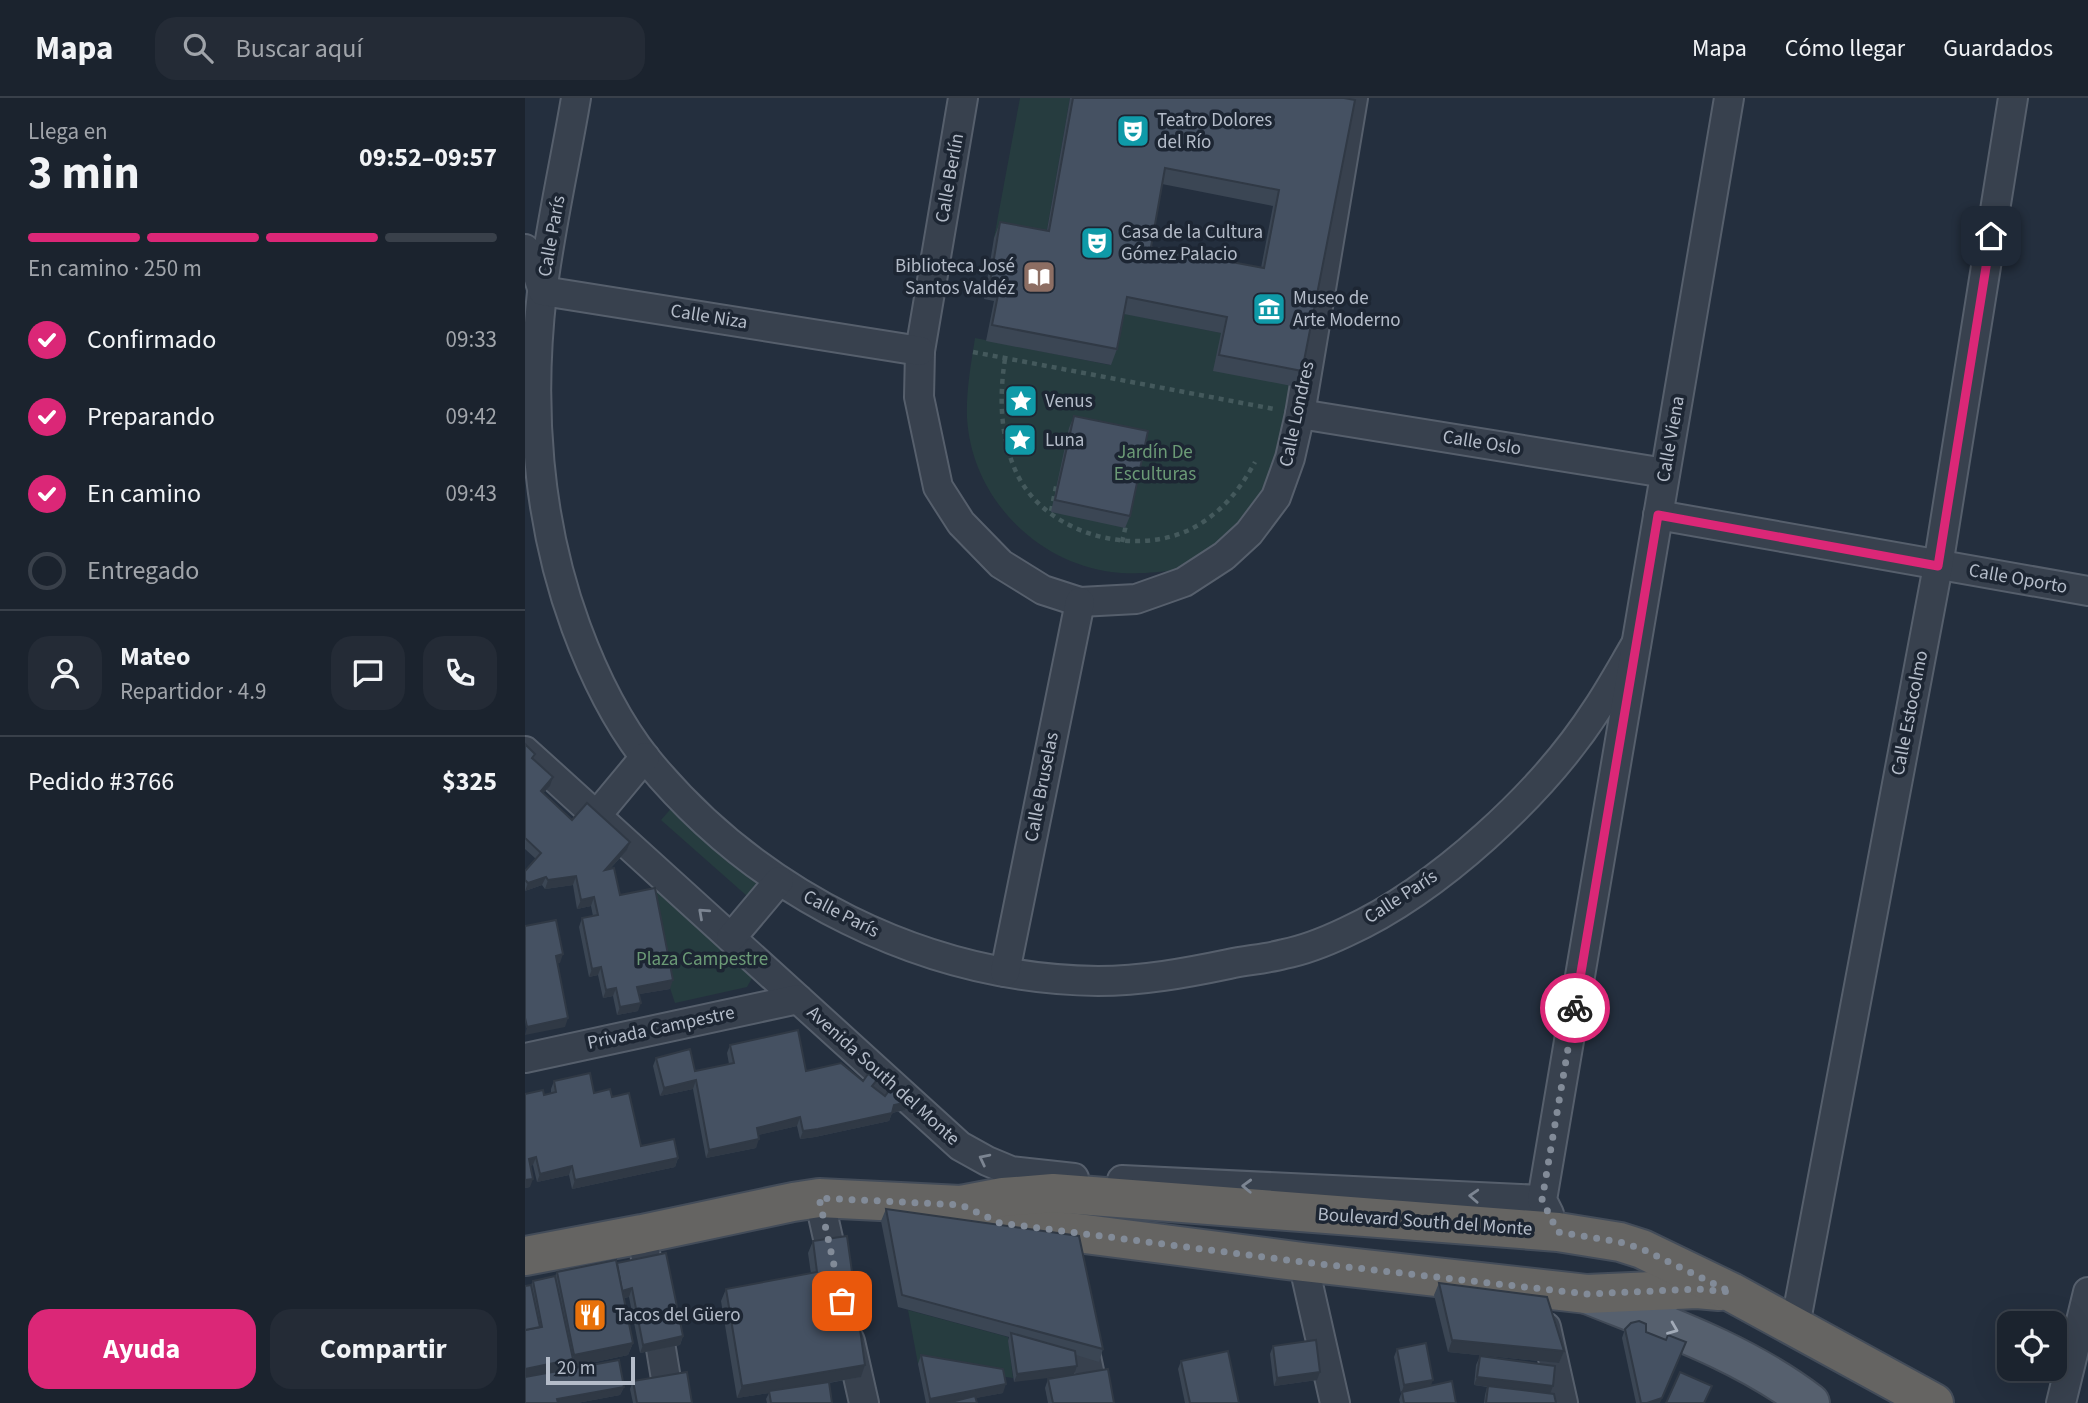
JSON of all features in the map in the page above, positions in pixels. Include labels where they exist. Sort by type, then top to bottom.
[{"type":"highway","name":"Boulevard South del Monte","points":[[961,1205],[1051,1185],[1550,1216],[1642,1249],[1731,1292],[1934,1403]]},
{"type":"highway","points":[[525,1256],[819,1198],[961,1205],[1000,1223],[1062,1244],[1303,1262],[1587,1294],[1697,1289],[1731,1292]]},
{"type":"main road","points":[[1587,1294],[1730,1353],[1791,1389],[1809,1403]]},
{"type":"street","name":"Calle París","points":[[576,98],[543,291],[535,429],[547,514],[575,623],[591,665],[616,713],[645,757],[692,810],[779,881],[844,918],[935,955],[1005,972],[1098,981],[1179,975],[1287,954],[1347,932],[1397,904],[1459,858],[1507,817],[1548,772],[1595,712],[1636,644]]},
{"type":"street","name":"Calle Berlín","points":[[963,98],[920,351],[919,397],[937,487],[961,523],[1001,564],[1043,590],[1080,602]]},
{"type":"street","name":"Calle Viena","points":[[1550,1216],[1636,644],[1729,98]]},
{"type":"street","name":"Calle Estocolmo","points":[[1795,1326],[1938,566],[2013,98]]},
{"type":"street","name":"Calle Londres","points":[[1080,602],[1136,599],[1184,582],[1224,556],[1249,533],[1276,497],[1290,458],[1286,411],[1348,99]]},
{"type":"street","points":[[527,255],[543,291]]},
{"type":"street","name":"Calle Niza","points":[[543,291],[920,351]]},
{"type":"street","name":"Calle Oslo","points":[[1286,411],[1665,473]]},
{"type":"street","name":"Calle Oporto","points":[[1658,515],[2088,592]]},
{"type":"street","name":"Calle Bruselas","points":[[1005,972],[1080,602]]},
{"type":"street","name":"Avenida South del Monte","points":[[525,751],[960,1146],[1011,1171],[1051,1185]]},
{"type":"street","points":[[596,816],[645,757]]},
{"type":"street","points":[[731,938],[779,881]]},
{"type":"street","name":"Privada Campestre","points":[[525,1058],[798,999]]},
{"type":"street","points":[[1051,1185],[1062,1244]]},
{"type":"street","points":[[819,1198],[840,1294]]},
{"type":"street","points":[[642,1234],[670,1403]]},
{"type":"street","points":[[1303,1262],[1335,1403]]},
{"type":"street","points":[[1537,1288],[1563,1403]]},
{"type":"street","points":[[2061,1403],[2088,1292]]},
{"type":"street","points":[[1073,1297],[1096,1403]]},
{"type":"street","points":[[846,1321],[864,1403]]},
{"type":"path","points":[[973,352],[1286,411]]},
{"type":"path","points":[[1005,359],[1001,399],[1006,439],[1018,475],[1031,494],[1051,512],[1079,530],[1137,542],[1179,534],[1202,524],[1219,510],[1237,492],[1259,455]]},
{"type":"path","points":[[1271,422],[1286,411]]},
{"type":"path","points":[[1051,512],[1059,476]]},
{"type":"path","points":[[1122,541],[1128,516]]},
{"type":"green space","points":[[1020,98],[1070,98],[1044,247],[994,238]]},
{"type":"green space","name":"Jardín De Esculturas","points":[[1121,313],[1221,333],[1311,389],[1295,461],[1290,470],[1211,555],[1197,564],[1176,570],[1121,573],[1091,568],[1063,558],[1038,543],[1015,524],[982,476],[972,448],[967,408],[975,338],[1110,365]]},
{"type":"green space","points":[[689,788],[775,865],[747,896],[661,820]]},
{"type":"green space","name":"Plaza Campestre","points":[[663,872],[756,971],[747,987],[675,1003],[651,886]]},
{"type":"green space","points":[[908,1310],[1008,1337],[1013,1378],[918,1364]]},
{"type":"building","name":"Casa de la Cultura Gómez Palacio","points":[[1073,98],[1355,100],[1302,371],[1219,355],[1227,317],[1127,297],[1117,349],[992,325],[1000,285],[990,283],[1000,222],[1049,231]],"holes":[[[1165,168],[1279,190],[1264,268],[1151,247]]]},
{"type":"building","points":[[1074,416],[1148,431],[1130,516],[1055,500]]},
{"type":"building","points":[[525,744],[535,754],[532,758],[553,777],[541,791],[572,820],[587,803],[630,842],[605,870],[614,868],[620,895],[655,888],[673,980],[637,987],[641,1003],[620,1007],[616,988],[606,990],[601,967],[592,969],[582,918],[598,915],[594,897],[581,900],[576,876],[548,880],[546,877],[528,883],[525,880],[525,871],[541,853],[525,838]]},
{"type":"building","points":[[556,920],[563,954],[556,956],[568,1018],[527,1027],[525,926]]},
{"type":"building","points":[[798,1030],[806,1071],[841,1063],[863,1081],[868,1074],[877,1080],[872,1086],[885,1096],[891,1088],[908,1102],[894,1105],[892,1113],[818,1129],[803,1131],[800,1117],[757,1128],[759,1139],[709,1150],[696,1080],[664,1088],[656,1058],[690,1049],[695,1071],[734,1063],[730,1045]]},
{"type":"building","points":[[590,1073],[594,1093],[610,1089],[612,1097],[629,1093],[641,1146],[674,1139],[678,1158],[575,1180],[572,1166],[540,1174],[536,1157],[529,1159],[533,1179],[525,1180],[525,1094],[543,1090],[544,1095],[556,1092],[554,1081]]},
{"type":"building","points":[[886,1209],[1079,1236],[1103,1349],[902,1295]]},
{"type":"building","points":[[847,1236],[865,1365],[742,1386],[726,1289],[817,1272],[813,1241]]},
{"type":"building","points":[[666,1253],[683,1336],[643,1345],[632,1288],[622,1291],[617,1263]]},
{"type":"building","name":"Tacos del Güero","points":[[616,1260],[633,1343],[574,1355],[557,1272]]},
{"type":"building","points":[[555,1276],[573,1359],[525,1369],[525,1330],[542,1327],[533,1281]]},
{"type":"building","points":[[1439,1283],[1547,1297],[1564,1351],[1452,1340]]},
{"type":"building","points":[[531,1285],[540,1327],[525,1330],[525,1286]]},
{"type":"building","points":[[1639,1321],[1646,1324],[1646,1332],[1666,1340],[1668,1335],[1686,1342],[1662,1398],[1647,1403],[1641,1403],[1625,1329],[1631,1323]]},
{"type":"building","points":[[1011,1333],[1075,1351],[1077,1366],[1017,1374]]},
{"type":"building","points":[[1316,1340],[1320,1372],[1277,1378],[1273,1346]]},
{"type":"building","points":[[1426,1343],[1433,1380],[1404,1385],[1397,1349]]},
{"type":"building","points":[[1228,1351],[1239,1403],[1190,1403],[1181,1361]]},
{"type":"building","points":[[921,1355],[1003,1369],[1006,1384],[930,1399]]},
{"type":"building","points":[[1480,1356],[1555,1366],[1553,1386],[1477,1377]]},
{"type":"building","points":[[619,1360],[624,1387],[557,1399],[558,1403],[525,1403],[525,1377]]},
{"type":"building","points":[[1108,1369],[1114,1403],[1053,1403],[1048,1379]]},
{"type":"building","points":[[687,1372],[692,1403],[637,1403],[633,1381]]},
{"type":"building","points":[[1680,1372],[1712,1386],[1704,1403],[1666,1403]]},
{"type":"building","points":[[1452,1381],[1456,1403],[1404,1403],[1402,1392]]},
{"type":"building","points":[[829,1382],[832,1403],[771,1403],[769,1391]]},
{"type":"building","points":[[1488,1386],[1554,1394],[1556,1403],[1486,1403]]},
{"type":"building","points":[[975,1396],[977,1403],[947,1403]]},
{"type":"way so far","points":[[842,1301],[819,1198],[961,1205],[1000,1223],[1303,1262],[1587,1294],[1697,1289],[1731,1292],[1642,1249],[1620,1242],[1558,1232],[1542,1200],[1575,1008]]},
{"type":"place","name":"Teatro Dolores del Río","points":[[1133,131]]},
{"type":"place","name":"Casa de la Cultura Gómez Palacio","points":[[1097,243]]},
{"type":"place","name":"Biblioteca José Santos Valdéz","points":[[1039,277]]},
{"type":"place","name":"Museo de Arte Moderno","points":[[1269,309]]},
{"type":"place","name":"Venus","points":[[1021,401]]},
{"type":"place","name":"Luna","points":[[1020,440]]},
{"type":"place","name":"Tacos del Güero","points":[[590,1315]]},
{"type":"route","points":[[1575,1008],[1658,515],[1938,566],[1991,236]]}]
